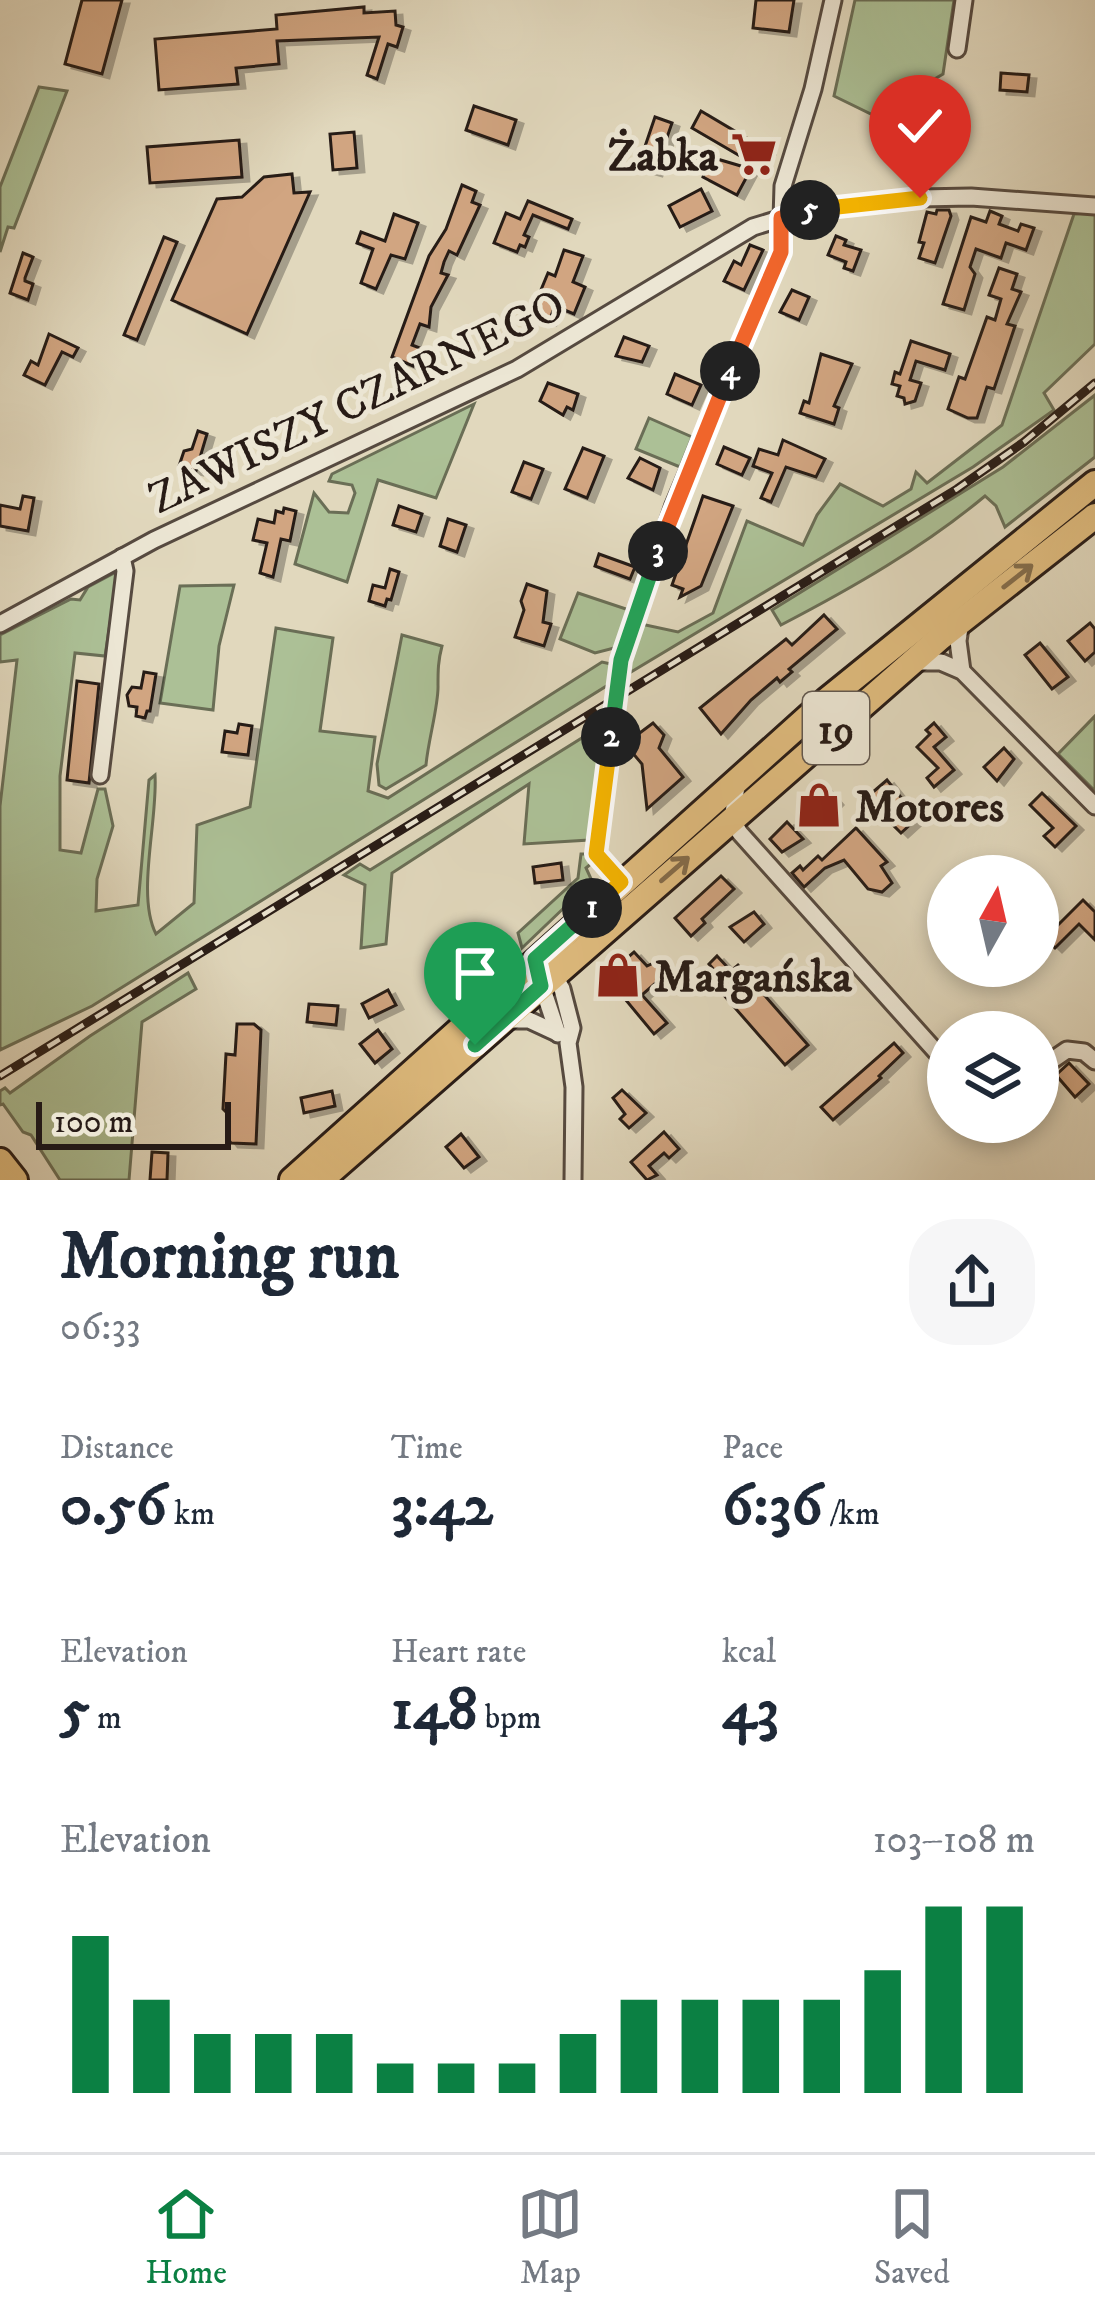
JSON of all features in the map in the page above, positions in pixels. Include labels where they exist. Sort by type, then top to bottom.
[{"type":"main road","name":"19","points":[[292,1180],[434,1056],[731,820],[911,663],[949,620],[1095,483]]},
{"type":"main road","name":"19","points":[[321,1180],[503,1020],[621,882],[739,777],[1095,516]]},
{"type":"main road","points":[[0,1161],[15,1180]]},
{"type":"street","points":[[621,882],[596,854],[621,660],[674,505],[781,252],[783,186],[833,0]]},
{"type":"street","points":[[958,49],[964,0]]},
{"type":"street","name":"ZAWISZY CZARNEGO","points":[[0,624],[122,557],[517,369],[738,234],[805,211],[920,198],[1095,206]]},
{"type":"street","points":[[100,775],[125,571],[122,557]]},
{"type":"street","points":[[949,620],[958,669]]},
{"type":"street","points":[[949,620],[958,669]]},
{"type":"street","points":[[911,663],[941,662],[958,669],[1095,806]]},
{"type":"street","points":[[731,820],[739,777]]},
{"type":"street","points":[[688,822],[731,820]]},
{"type":"street","points":[[731,820],[927,1041]]},
{"type":"street","points":[[544,973],[574,1087],[575,1177]]},
{"type":"street","points":[[503,1020],[529,1020],[563,1039]]},
{"type":"street","points":[[1059,1056],[1067,1050],[1084,1052],[1095,1061]]},
{"type":"green space","points":[[855,0],[954,0],[943,74],[873,115],[834,96]]},
{"type":"green space","points":[[39,87],[67,91],[14,228],[8,227],[0,252],[0,187]]},
{"type":"green space","points":[[1095,212],[1095,344],[1044,393],[1054,410],[973,467],[626,675],[641,624],[678,632],[713,613],[747,521],[803,545],[840,484],[883,506],[911,489],[916,472],[927,483],[1002,425],[1074,214]]},
{"type":"green space","points":[[1095,395],[1095,457],[1005,527],[996,506],[985,496],[887,566],[781,625],[772,610],[1003,467]]},
{"type":"green space","points":[[474,404],[436,498],[378,480],[347,582],[295,564],[314,493],[329,512],[348,513],[355,493],[352,485],[329,481],[332,474]]},
{"type":"green space","points":[[649,418],[692,437],[680,467],[636,449]]},
{"type":"green space","points":[[118,571],[105,656],[75,653],[60,776],[60,850],[81,853],[98,789],[105,789],[113,826],[97,879],[96,911],[138,905],[149,780],[155,775],[148,899],[156,934],[194,903],[197,825],[250,807],[276,628],[333,638],[320,731],[375,737],[368,791],[388,798],[602,662],[611,664],[608,685],[92,1006],[0,1050],[0,806],[17,660],[0,662],[0,635],[71,599],[80,600],[88,587]]},
{"type":"green space","points":[[234,585],[219,646],[213,710],[160,703],[180,586]]},
{"type":"green space","points":[[578,593],[629,610],[618,647],[595,653],[560,639]]},
{"type":"green space","points":[[402,635],[442,646],[438,693],[426,765],[386,789],[379,785],[377,764]]},
{"type":"green space","points":[[606,711],[589,840],[524,844],[529,784],[392,873],[386,944],[361,948],[365,885],[344,875],[360,864],[370,870],[593,731],[590,721]]},
{"type":"green space","points":[[1095,716],[1095,791],[1058,754]]},
{"type":"green space","points":[[581,854],[590,854],[592,863],[586,868],[592,881],[522,948],[518,933],[578,878]]},
{"type":"green space","points":[[188,973],[196,989],[142,1022],[129,1180],[60,1180],[31,1135],[0,1105],[0,1091],[5,1088],[10,1093]]},
{"type":"building","points":[[82,0],[122,0],[102,74],[65,64]]},
{"type":"building","points":[[756,0],[794,0],[789,32],[753,28]]},
{"type":"building","points":[[364,7],[364,13],[395,11],[396,25],[403,27],[397,47],[388,44],[377,79],[367,75],[379,37],[277,41],[279,64],[236,68],[238,84],[159,90],[155,39],[277,29],[276,15]]},
{"type":"building","points":[[1001,73],[1029,75],[1027,92],[1000,90]]},
{"type":"building","points":[[474,106],[516,120],[508,145],[466,130]]},
{"type":"building","points":[[701,111],[768,151],[759,167],[692,128]]},
{"type":"building","points":[[655,117],[672,123],[655,172],[638,167]]},
{"type":"building","points":[[354,132],[357,168],[333,170],[330,134]]},
{"type":"building","points":[[239,140],[242,177],[150,183],[147,147]]},
{"type":"building","points":[[697,153],[751,169],[737,195],[703,177],[705,171],[693,168]]},
{"type":"building","points":[[292,174],[294,193],[310,192],[247,334],[172,300],[217,199],[242,197],[264,177]]},
{"type":"building","points":[[462,185],[476,191],[472,202],[480,205],[457,255],[449,251],[444,262],[441,273],[448,275],[431,307],[429,327],[420,324],[412,345],[420,348],[413,366],[392,357],[429,256],[446,229]]},
{"type":"building","points":[[701,189],[712,211],[680,227],[669,206]]},
{"type":"building","points":[[528,201],[572,219],[568,229],[533,215],[524,235],[529,237],[525,247],[520,245],[517,252],[494,243],[506,213],[520,219]]},
{"type":"building","points":[[949,210],[951,216],[935,263],[919,258],[924,243],[919,242],[927,212],[936,214]]},
{"type":"building","points":[[990,211],[1002,216],[999,224],[1018,231],[1021,224],[1034,228],[1026,250],[1006,243],[1001,258],[976,249],[970,267],[975,274],[964,310],[943,304],[971,217],[986,222]]},
{"type":"building","points":[[394,214],[418,223],[405,259],[391,255],[376,289],[361,283],[373,249],[357,243],[361,232],[385,241]]},
{"type":"building","points":[[836,236],[846,240],[844,245],[861,250],[853,271],[844,268],[846,262],[828,255]]},
{"type":"building","points":[[164,237],[177,242],[137,340],[124,335]]},
{"type":"building","points":[[750,245],[763,250],[744,290],[724,281],[734,261],[741,265]]},
{"type":"building","points":[[564,250],[583,256],[573,282],[585,287],[574,314],[555,306],[549,321],[531,314],[548,273],[555,276]]},
{"type":"building","points":[[23,253],[33,257],[25,278],[33,284],[28,300],[10,293]]},
{"type":"building","points":[[999,268],[1017,274],[1012,289],[1021,292],[1007,324],[1015,326],[994,389],[987,387],[977,418],[968,418],[948,409],[959,377],[965,379],[987,317],[995,320],[1001,299],[989,295]]},
{"type":"building","points":[[792,290],[809,297],[799,320],[780,312]]},
{"type":"building","points":[[49,334],[78,348],[73,357],[62,352],[45,385],[24,375],[31,361],[38,365]]},
{"type":"building","points":[[624,337],[649,346],[642,362],[616,356]]},
{"type":"building","points":[[911,341],[950,354],[945,370],[916,361],[910,380],[921,383],[915,401],[905,404],[897,396],[900,386],[892,384]]},
{"type":"building","points":[[821,354],[852,364],[834,406],[839,408],[834,424],[800,413],[804,401],[809,403]]},
{"type":"building","points":[[675,374],[701,385],[692,405],[667,394]]},
{"type":"building","points":[[548,383],[578,394],[573,410],[567,407],[563,415],[540,401]]},
{"type":"building","points":[[198,431],[207,434],[196,471],[179,466]]},
{"type":"building","points":[[783,440],[825,459],[816,477],[786,467],[771,502],[761,498],[772,473],[753,466],[759,449],[778,455]]},
{"type":"building","points":[[724,447],[750,458],[742,475],[717,464]]},
{"type":"building","points":[[583,448],[604,456],[587,498],[565,489]]},
{"type":"building","points":[[640,458],[660,468],[653,490],[628,478]]},
{"type":"building","points":[[524,462],[543,469],[531,499],[512,492]]},
{"type":"building","points":[[23,496],[34,498],[28,531],[0,526],[0,505],[20,509]]},
{"type":"building","points":[[703,496],[733,506],[701,586],[680,597],[683,589],[672,585]]},
{"type":"building","points":[[399,506],[422,514],[416,532],[393,525]]},
{"type":"building","points":[[284,508],[296,511],[290,541],[281,539],[273,577],[260,573],[267,543],[253,540],[258,519],[274,523],[276,511],[283,513]]},
{"type":"building","points":[[448,519],[466,525],[457,552],[440,546]]},
{"type":"building","points":[[599,554],[635,567],[630,579],[595,566]]},
{"type":"building","points":[[390,569],[399,572],[391,600],[385,606],[369,601],[373,585],[385,588]]},
{"type":"building","points":[[527,584],[547,591],[543,622],[551,624],[544,646],[515,637]]},
{"type":"building","points":[[824,615],[837,629],[780,682],[777,678],[751,700],[721,734],[700,708],[786,639],[792,645]]},
{"type":"building","points":[[1090,623],[1095,629],[1095,652],[1085,661],[1068,641]]},
{"type":"building","points":[[1040,643],[1068,677],[1052,689],[1025,655]]},
{"type":"building","points":[[144,672],[156,674],[145,718],[136,716],[137,707],[129,706],[127,695],[132,687],[141,688]]},
{"type":"building","points":[[77,681],[99,684],[89,783],[67,780]]},
{"type":"building","points":[[653,723],[664,735],[659,748],[683,777],[647,809],[642,764],[625,744]]},
{"type":"building","points":[[934,723],[946,737],[934,747],[954,770],[934,787],[927,778],[938,768],[917,747]]},
{"type":"building","points":[[239,724],[252,726],[248,755],[222,752],[225,731],[237,733]]},
{"type":"building","points":[[1004,748],[1014,759],[997,781],[984,767]]},
{"type":"building","points":[[887,780],[903,800],[912,801],[923,813],[901,833],[892,824],[901,816],[884,798],[873,807],[866,798]]},
{"type":"building","points":[[825,788],[836,801],[816,822],[803,808]]},
{"type":"building","points":[[1042,793],[1076,826],[1055,847],[1044,836],[1053,828],[1030,805]]},
{"type":"building","points":[[787,822],[803,839],[782,852],[770,839]]},
{"type":"building","points":[[856,828],[887,862],[881,866],[892,883],[882,892],[868,889],[844,860],[825,868],[804,887],[792,873],[818,856],[822,860]]},
{"type":"building","points":[[561,863],[563,880],[535,883],[533,867]]},
{"type":"building","points":[[721,876],[734,889],[691,936],[675,918]]},
{"type":"building","points":[[1083,900],[1095,912],[1095,940],[1079,924],[1059,944],[1059,924]]},
{"type":"building","points":[[754,912],[764,924],[744,942],[730,927]]},
{"type":"building","points":[[634,952],[647,966],[658,961],[668,972],[642,995],[667,1023],[654,1034],[606,976]]},
{"type":"building","points":[[717,956],[731,971],[738,965],[808,1045],[785,1065],[715,985],[722,979],[709,964]]},
{"type":"building","points":[[388,990],[396,1005],[369,1018],[362,1004]]},
{"type":"building","points":[[309,1004],[338,1006],[336,1025],[307,1022]]},
{"type":"building","points":[[237,1024],[254,1024],[261,1030],[256,1144],[231,1143],[227,1138],[229,1115],[223,1109],[226,1054],[235,1055]]},
{"type":"building","points":[[378,1030],[392,1049],[375,1063],[360,1044]]},
{"type":"building","points":[[894,1043],[903,1053],[833,1120],[821,1107]]},
{"type":"building","points":[[1069,1063],[1089,1084],[1075,1097],[1059,1072]]},
{"type":"building","points":[[622,1090],[646,1113],[629,1128],[620,1119],[625,1114],[613,1098]]},
{"type":"building","points":[[332,1091],[335,1106],[304,1113],[301,1098]]},
{"type":"building","points":[[664,1132],[679,1149],[669,1158],[664,1153],[649,1166],[657,1175],[647,1180],[631,1162]]},
{"type":"building","points":[[461,1134],[479,1157],[464,1168],[446,1147]]},
{"type":"building","points":[[152,1152],[168,1153],[167,1180],[150,1180]]},
{"type":"railway","points":[[0,1076],[957,489],[1095,383]]},
{"type":"place","name":"Żabka","points":[[754,154]]},
{"type":"place","name":"Motores","points":[[819,805]]},
{"type":"place","name":"Margańska","points":[[618,975]]},
{"type":"route","points":[[475,1045],[541,986],[535,959],[621,882],[596,854],[621,660],[674,505],[781,252],[781,218],[920,198]]}]
